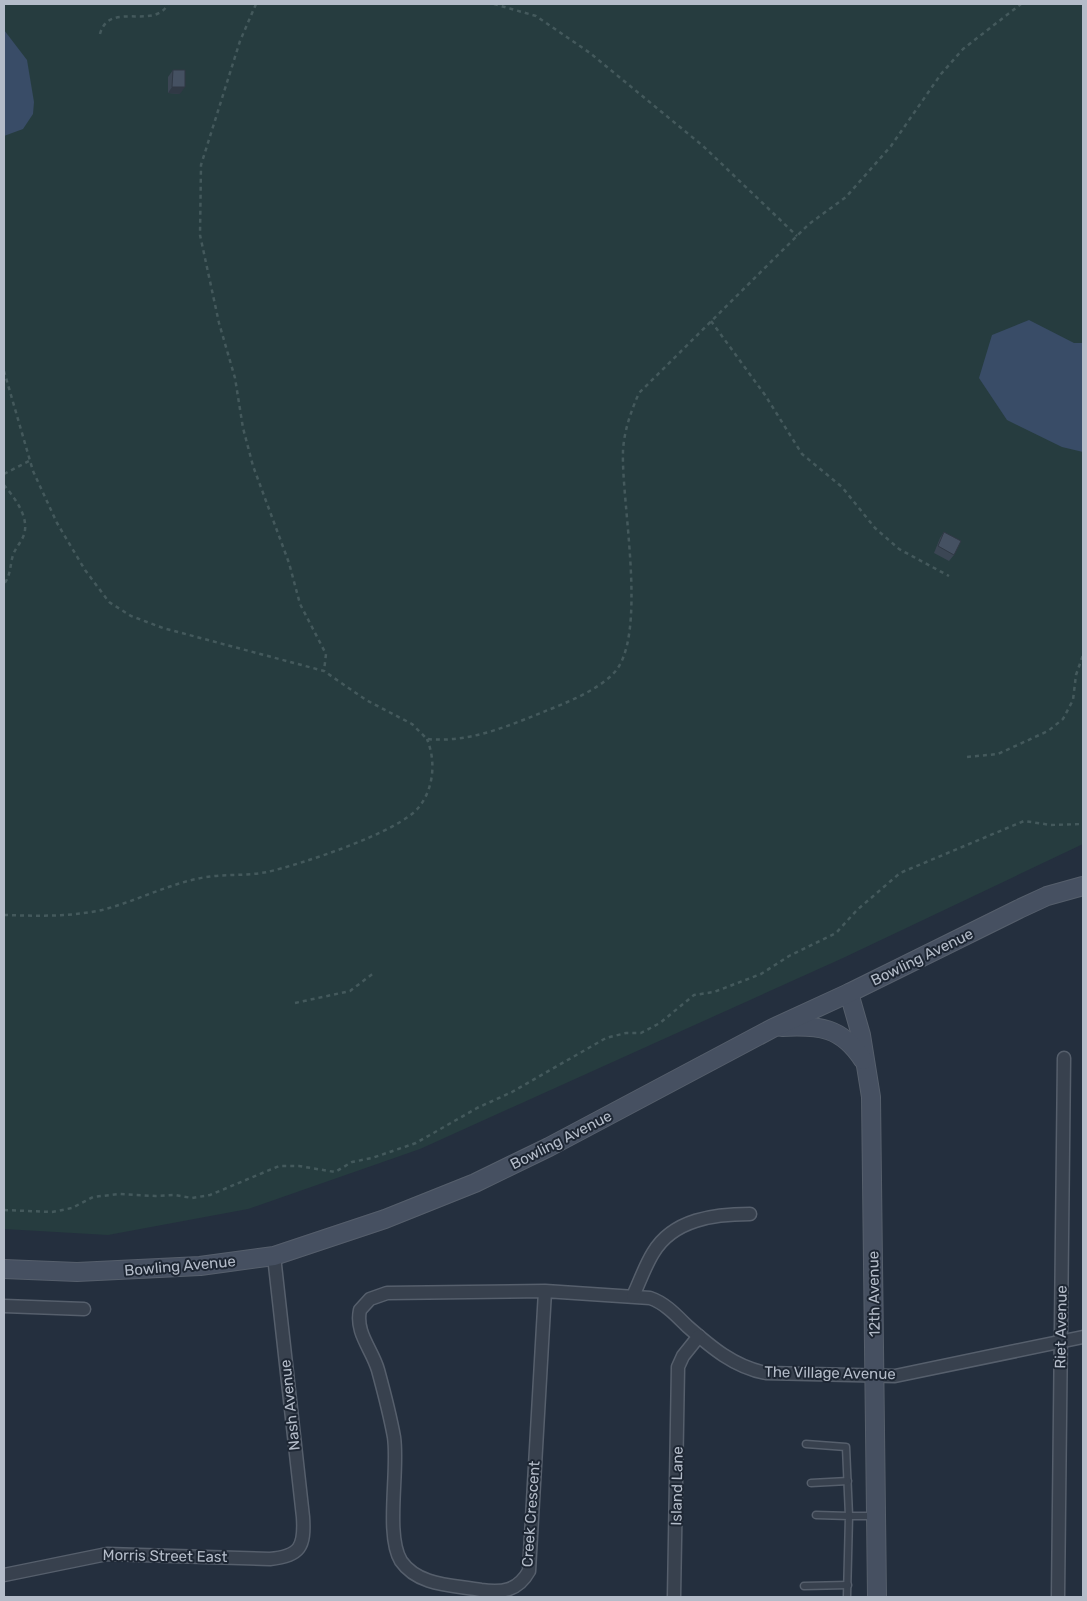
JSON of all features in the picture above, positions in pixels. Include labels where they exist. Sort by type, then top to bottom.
[{"type":"main road","name":"Bowling Avenue","points":[[4,1270],[119,1271],[200,1266],[274,1256],[385,1219],[475,1183],[549,1147],[772,1028],[849,993],[1040,899],[1083,886]]},
{"type":"main road","name":"12th Avenue","points":[[849,993],[867,1067],[870,1098],[876,1377],[877,1597]]},
{"type":"main road","points":[[772,1028],[816,1026],[834,1033],[849,1041],[867,1067]]},
{"type":"street","name":"Riet Avenue","points":[[1058,1597],[1064,1058]]},
{"type":"street","points":[[633,1296],[653,1252],[670,1235],[696,1219],[730,1214],[750,1214]]},
{"type":"street","name":"Nash Avenue","points":[[274,1256],[303,1517],[303,1535],[297,1552]]},
{"type":"street","name":"The Village Avenue","points":[[387,1293],[545,1291],[633,1296],[661,1303],[701,1338],[735,1363],[750,1370],[766,1373],[876,1377],[908,1374],[1083,1337]]},
{"type":"street","name":"Creek Crescent","points":[[387,1293],[376,1296],[364,1305],[358,1320],[362,1335],[378,1368],[393,1434],[396,1464],[394,1536],[396,1552],[406,1567],[424,1580],[497,1592],[518,1585],[529,1571],[545,1291]]},
{"type":"street","points":[[4,1306],[84,1309]]},
{"type":"street","name":"Island Lane","points":[[674,1597],[680,1374],[701,1338]]},
{"type":"street","name":"Morris Street East","points":[[4,1575],[107,1554],[270,1559],[290,1556],[297,1552]]},
{"type":"lane","points":[[806,1444],[846,1447],[849,1516],[848,1597]]},
{"type":"lane","points":[[811,1483],[848,1481]]},
{"type":"lane","points":[[816,1515],[876,1516]]},
{"type":"lane","points":[[804,1586],[848,1585]]},
{"type":"path","points":[[145,12],[157,14],[165,9],[168,4]]},
{"type":"path","points":[[256,4],[240,41],[201,165],[200,235],[217,313],[235,378],[243,428],[252,466],[288,563],[300,604],[326,654],[324,671]]},
{"type":"path","points":[[494,4],[536,16],[584,48],[703,146],[797,236]]},
{"type":"path","points":[[427,740],[447,741],[471,737],[513,724],[588,691],[613,675],[624,660],[631,630],[623,450],[630,414],[639,393],[809,224],[846,197],[891,146],[941,74],[962,49],[1021,4]]},
{"type":"path","points":[[100,34],[104,20]]},
{"type":"path","points":[[711,321],[765,395],[802,454],[842,487],[875,528],[899,549],[949,576]]},
{"type":"path","points":[[4,371],[29,460],[57,523],[85,570],[110,602],[131,616],[163,628],[324,671],[366,700],[412,724],[427,740],[433,754],[433,770],[428,789],[419,808],[405,819],[380,833],[266,872],[206,877],[160,889],[102,910],[55,916],[4,914]]},
{"type":"path","points":[[4,474],[29,460]]},
{"type":"path","points":[[4,485],[17,502],[23,517],[25,531],[14,550],[10,572],[4,584]]},
{"type":"path","points":[[967,757],[998,754],[1048,731],[1064,719],[1073,700],[1076,674],[1083,655]]},
{"type":"path","points":[[4,1210],[52,1212],[72,1208],[93,1197],[119,1194],[155,1196],[175,1194],[192,1198],[210,1195],[279,1166],[299,1166],[335,1172],[352,1162],[394,1151],[444,1129],[458,1118],[512,1092],[606,1038],[626,1033],[641,1033],[660,1023],[694,995],[714,992],[762,974],[789,956],[836,933],[857,910],[900,873],[1024,821],[1051,824],[1083,824]]},
{"type":"path","points":[[295,1003],[350,991],[375,972]]},
{"type":"green space","points":[[4,4],[1083,4],[1083,844],[843,958],[420,1149],[248,1209],[108,1235],[4,1229]]},
{"type":"water","points":[[4,30],[27,60],[34,102],[33,114],[23,129],[4,136]]},
{"type":"water","points":[[1029,320],[1074,343],[1083,343],[1083,452],[1062,447],[1007,420],[979,378],[992,335]]},
{"type":"building","points":[[173,70],[185,70],[185,87],[172,87]]},
{"type":"building","points":[[944,532],[961,541],[954,555],[938,546]]}]
